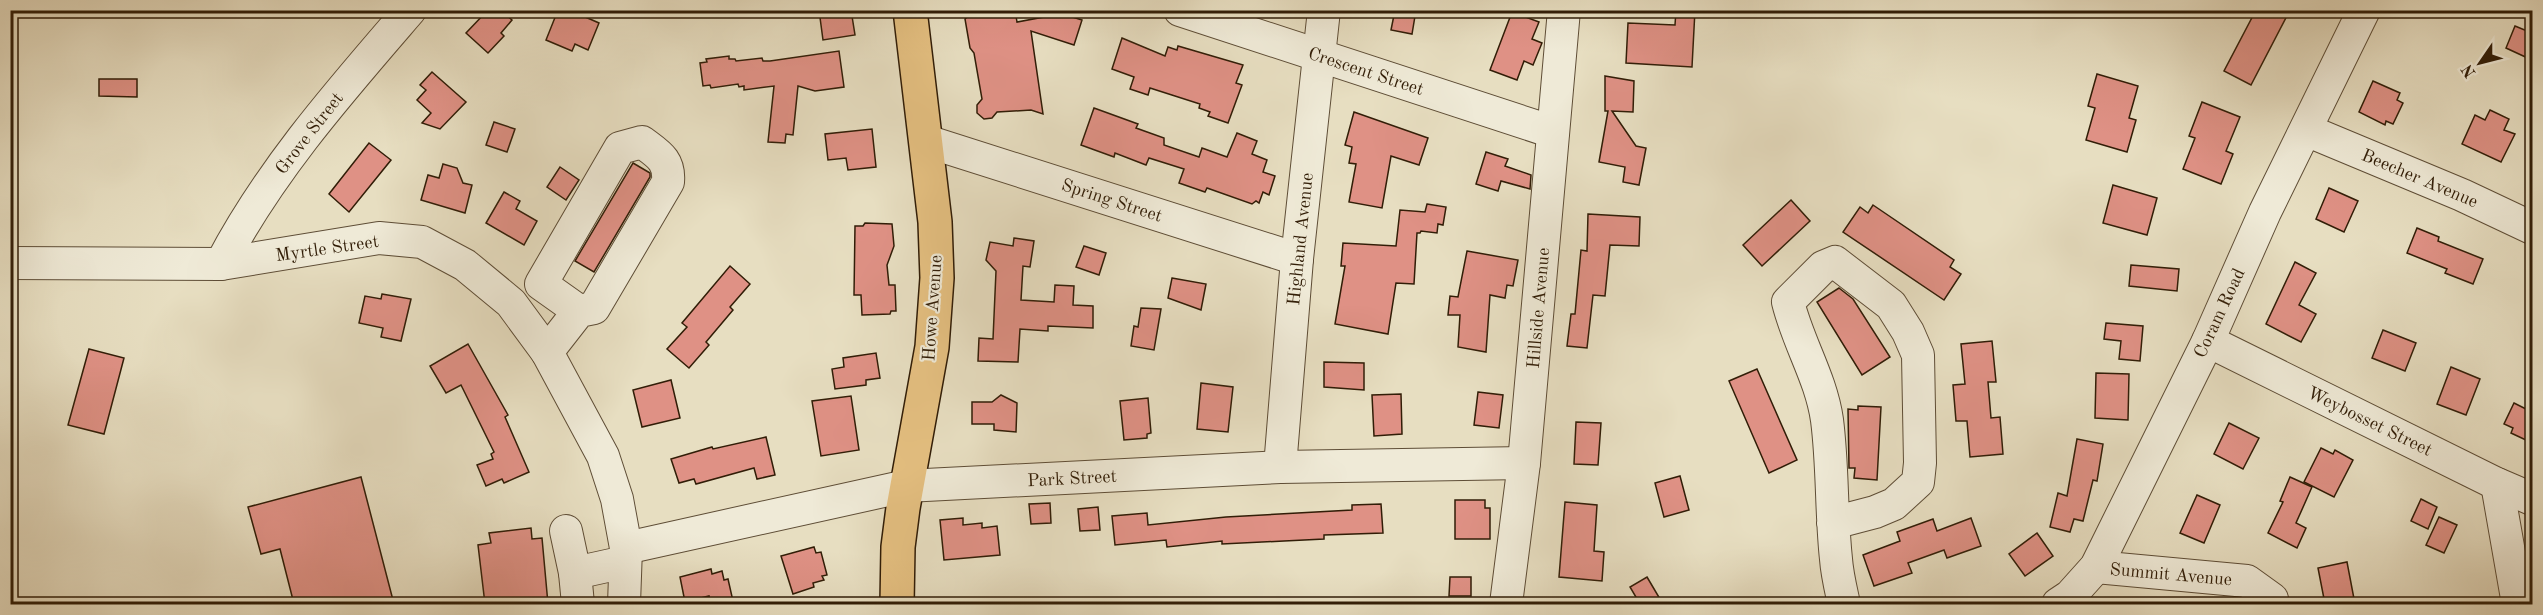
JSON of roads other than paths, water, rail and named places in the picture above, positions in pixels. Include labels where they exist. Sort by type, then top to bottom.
[{"type":"main road","name":"Howe Avenue","points":[[897,604],[898,547],[906,486],[932,347],[937,278],[935,222],[910,10]]},
{"type":"street","name":"Grove Street","points":[[221,264],[243,221],[294,148],[410,10]]},
{"type":"street","name":"Crescent Street","points":[[1180,10],[1553,132]]},
{"type":"street","name":"Highland Avenue","points":[[1280,467],[1297,259],[1324,10]]},
{"type":"street","name":"Hillside Avenue","points":[[1506,604],[1524,463],[1564,10]]},
{"type":"street","name":"Coram Road","points":[[2058,604],[2070,596],[2096,567],[2208,341],[2265,212],[2364,10]]},
{"type":"street","name":"Beecher Avenue","points":[[2306,130],[2462,195],[2532,228]]},
{"type":"street","name":"Spring Street","points":[[926,141],[1297,259]]},
{"type":"street","points":[[547,352],[579,311],[594,308],[668,182],[669,170],[664,158],[642,142],[620,148],[541,284],[579,311]]},
{"type":"street","name":"Myrtle Street","points":[[10,263],[221,264],[379,238],[422,242],[465,265],[511,303],[547,352],[603,456],[617,499],[625,555],[624,604]]},
{"type":"street","points":[[1833,524],[1894,504],[1918,482],[1920,463],[1918,355],[1908,332],[1891,305],[1835,262],[1823,267],[1788,302],[1793,324],[1818,381],[1827,420],[1833,524],[1836,562],[1844,604]]},
{"type":"street","name":"Weybosset Street","points":[[2208,341],[2497,484],[2532,499]]},
{"type":"street","name":"Park Street","points":[[575,573],[625,555],[906,486],[1280,467],[1524,463]]},
{"type":"street","points":[[2497,484],[2518,604]]},
{"type":"street","points":[[566,531],[579,604]]},
{"type":"street","name":"Summit Avenue","points":[[2096,567],[2247,581],[2272,599],[2273,604]]}]
